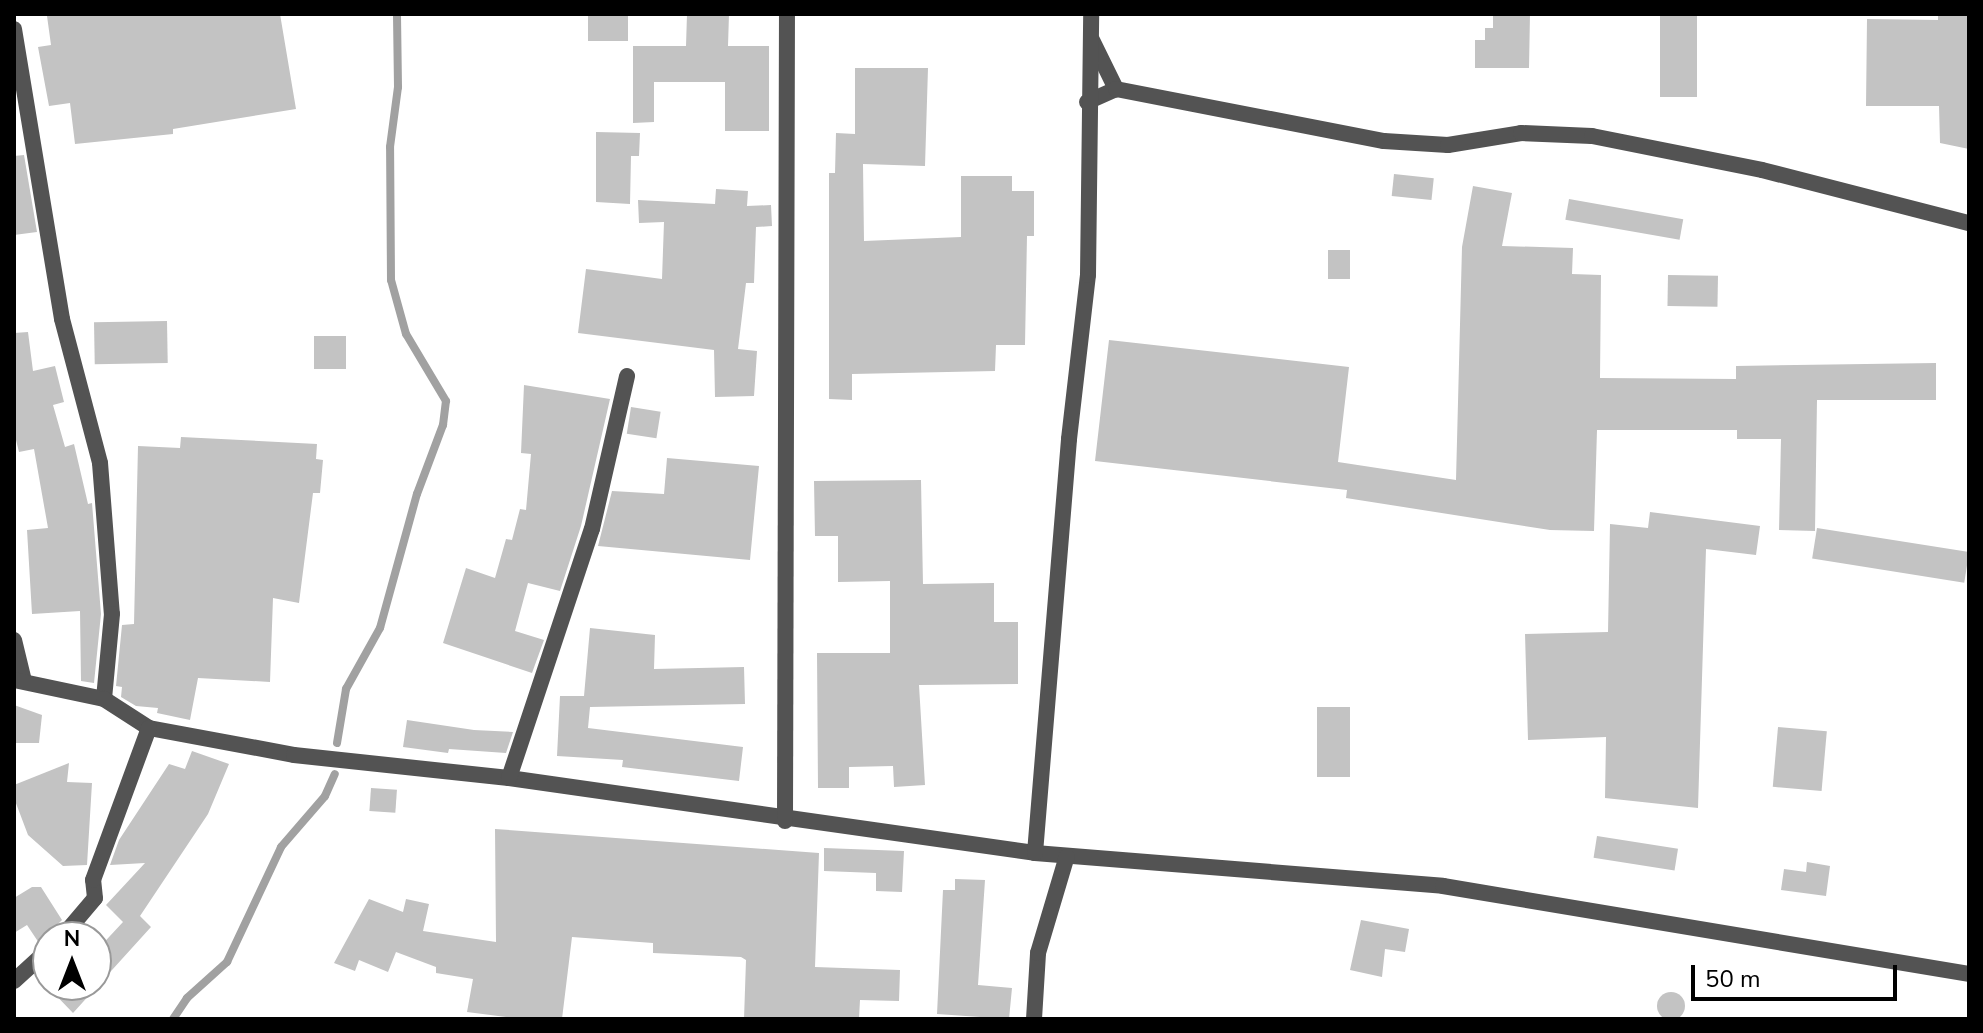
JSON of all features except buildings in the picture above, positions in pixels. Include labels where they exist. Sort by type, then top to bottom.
[{"type":"street","points":[[785,821],[787,14]]},
{"type":"street","points":[[1035,853],[1069,439],[1088,275],[1087,102],[1091,14]]},
{"type":"street","points":[[14,29],[62,319],[100,463],[112,614],[104,699]]},
{"type":"street","points":[[1091,38],[1116,89]]},
{"type":"street","points":[[1087,102],[1116,89],[1384,141],[1448,145],[1521,133],[1592,136],[1762,170],[1969,223]]},
{"type":"street","points":[[509,778],[592,529],[627,376]]},
{"type":"street","points":[[14,640],[19,680],[104,699],[149,728],[294,755],[509,778],[785,821],[1035,853],[1443,886],[1969,974]]},
{"type":"street","points":[[76,921],[95,898],[93,880],[149,728]]},
{"type":"street","points":[[1034,1019],[1038,953],[1067,856]]},
{"type":"street","points":[[14,981],[32,965]]},
{"type":"waterway","points":[[337,743],[346,689],[380,628],[417,494],[443,425],[446,401],[406,334],[391,280],[390,147],[398,87],[397,14]]},
{"type":"waterway","points":[[173,1019],[187,998],[227,962],[281,847],[325,796],[335,774]]}]
